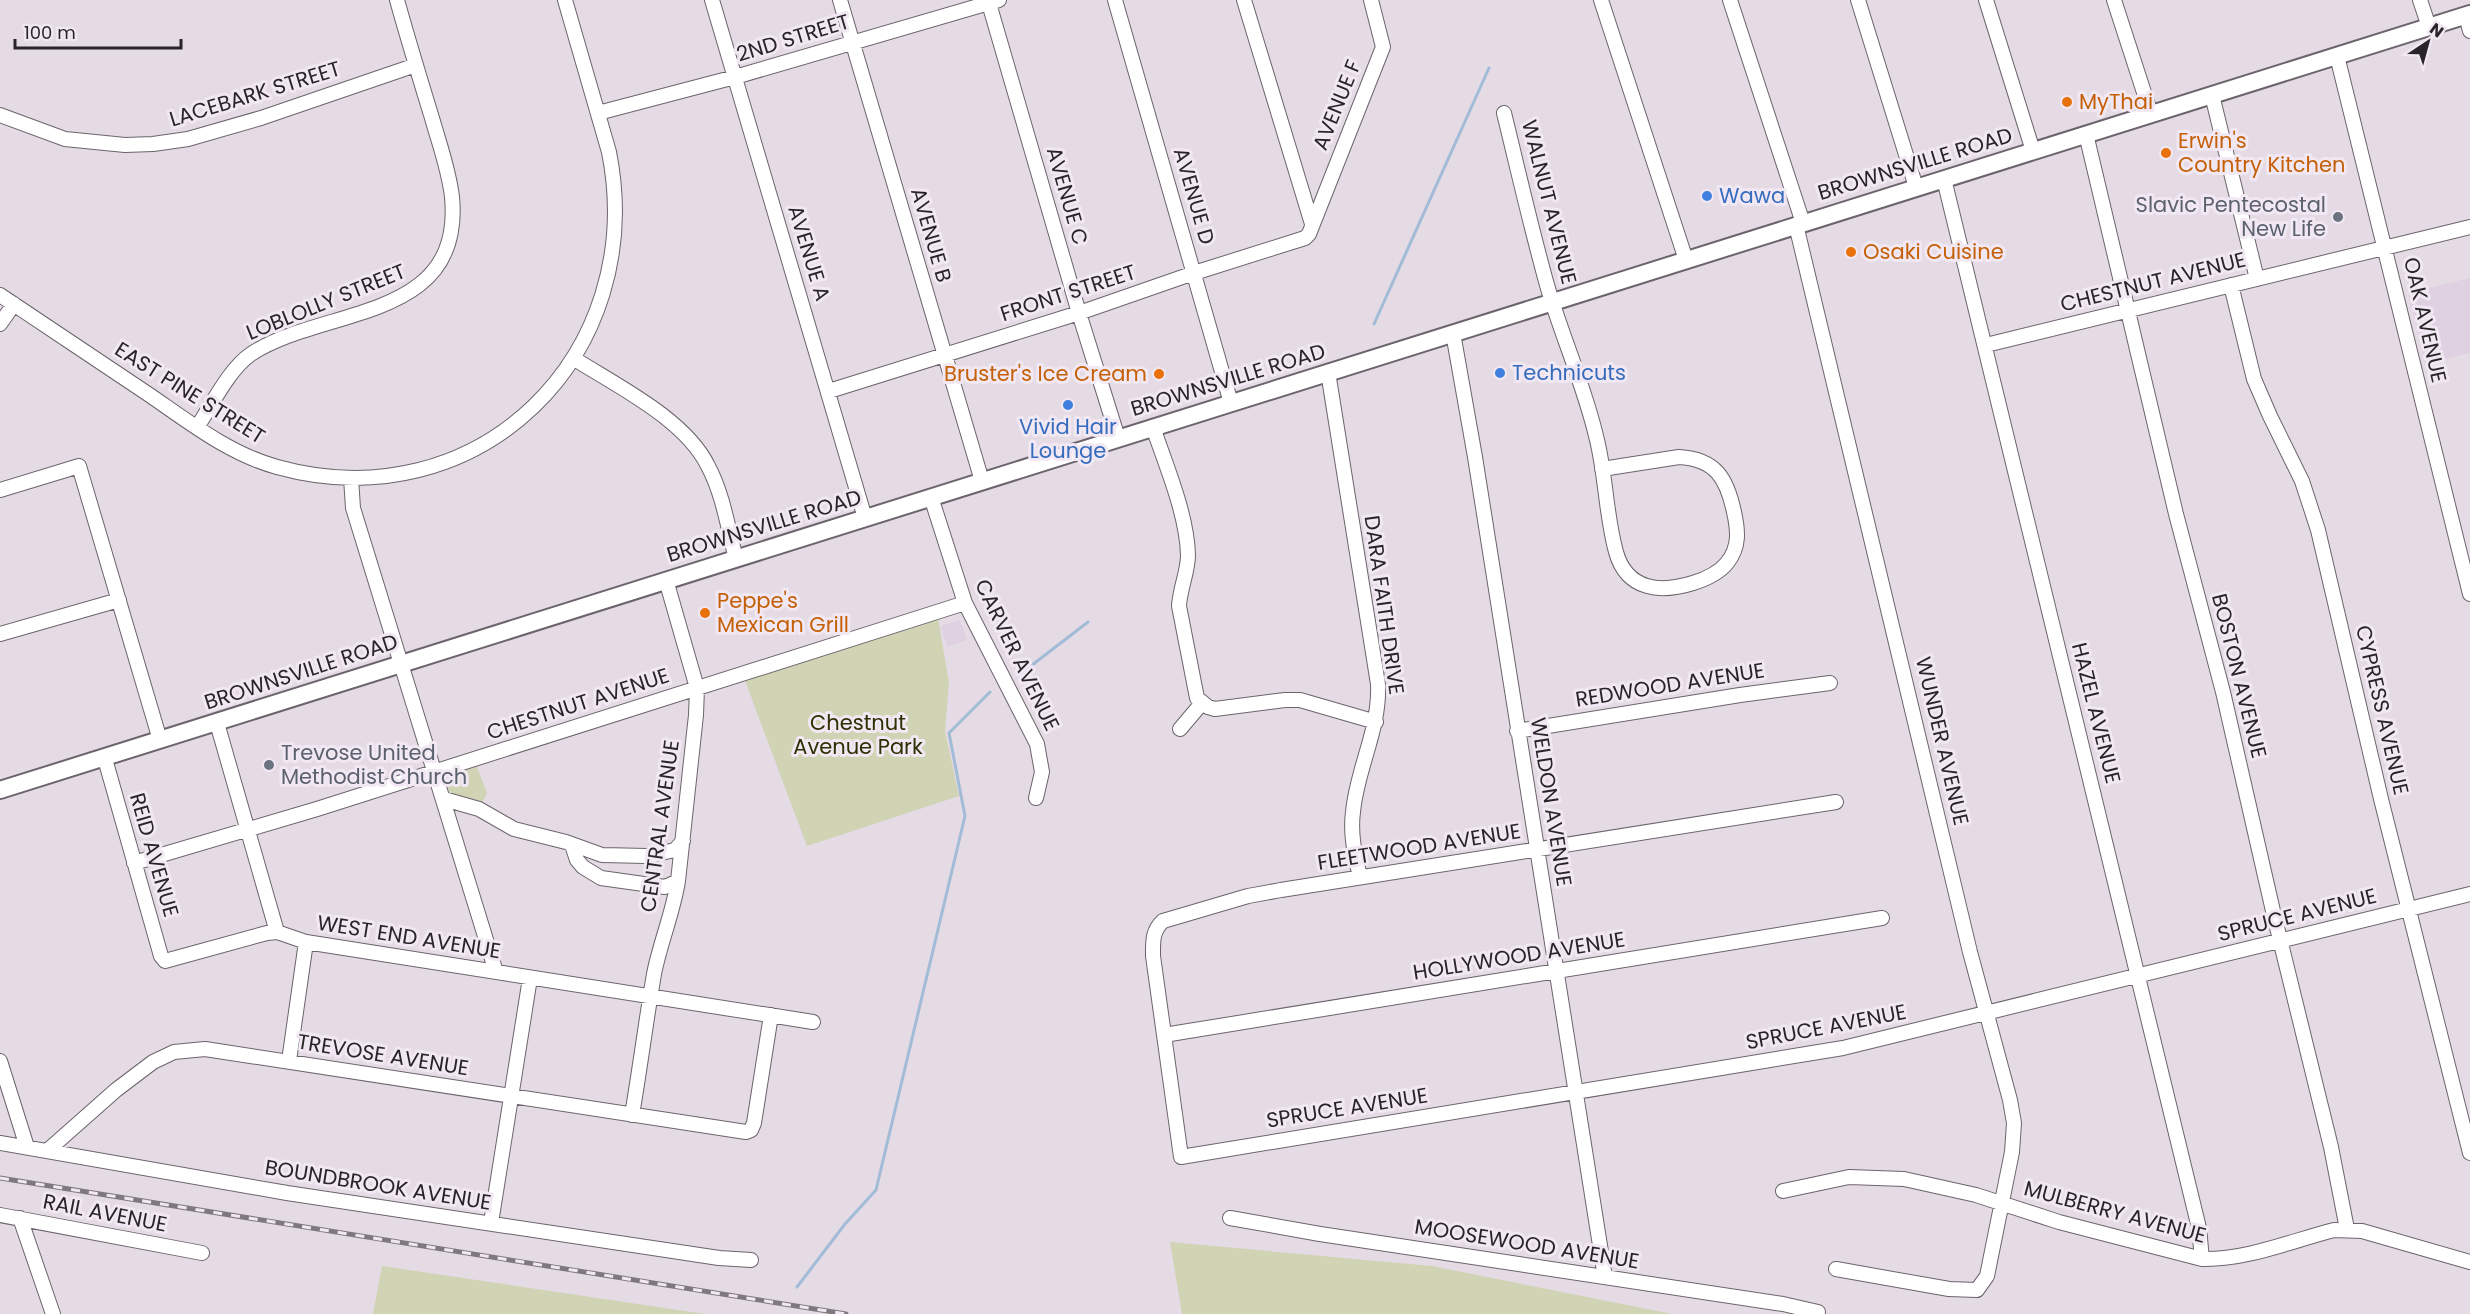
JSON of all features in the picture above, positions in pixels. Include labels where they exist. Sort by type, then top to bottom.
[{"type":"street","name":"LOBLOLLY STREET","points":[[197,427],[236,367],[250,355],[282,339],[402,298],[421,286],[440,260],[451,230],[451,191],[397,0]]},
{"type":"street","name":"EAST PINE STREET","points":[[0,295],[197,427],[235,451],[261,462],[308,474],[351,478],[418,471],[441,464],[480,446],[533,407],[573,358],[588,334],[608,281],[617,207],[614,177],[565,0]]},
{"type":"street","name":"AVENUE A","points":[[712,0],[865,518]]},
{"type":"street","name":"AVENUE B","points":[[840,0],[982,481]]},
{"type":"street","name":"AVENUE D","points":[[1115,0],[1232,403]]},
{"type":"street","points":[[1244,0],[1312,224]]},
{"type":"street","name":"AVENUE F","points":[[1312,224],[1383,47],[1371,0]]},
{"type":"street","points":[[1602,0],[1686,260]]},
{"type":"street","name":"WUNDER AVENUE","points":[[1730,0],[1799,224],[1965,930],[2014,1123],[2012,1152],[1989,1268],[1982,1287],[1971,1292],[1836,1269]]},
{"type":"street","points":[[1858,0],[1916,188]]},
{"type":"street","points":[[1986,0],[2033,151]]},
{"type":"street","points":[[2114,0],[2151,114]]},
{"type":"street","points":[[2420,0],[2429,27]]},
{"type":"street","name":"2ND STREET","points":[[598,113],[735,77],[992,1]]},
{"type":"street","name":"AVENUE C","points":[[992,1],[1078,313],[1118,438]]},
{"type":"street","name":"BROWNSVILLE ROAD","points":[[0,790],[105,759],[666,580],[2429,27],[2469,20]]},
{"type":"street","name":"OAK AVENUE","points":[[2337,56],[2470,594]]},
{"type":"street","name":"LACEBARK STREET","points":[[0,115],[65,139],[125,145],[153,144],[188,139],[261,118],[416,65]]},
{"type":"street","points":[[2212,95],[2257,279]]},
{"type":"street","name":"WALNUT AVENUE","points":[[1504,113],[1552,302],[1592,421],[1602,469]]},
{"type":"street","name":"BOSTON AVENUE","points":[[2086,134],[2176,514],[2223,692],[2280,941],[2331,1147],[2347,1229]]},
{"type":"street","name":"HAZEL AVENUE","points":[[1944,179],[2199,1228],[2202,1259]]},
{"type":"street","name":"FRONT STREET","points":[[829,391],[1078,313],[1194,273],[1298,242],[1309,234],[1312,224]]},
{"type":"street","name":"CHESTNUT AVENUE","points":[[1986,345],[2470,227]]},
{"type":"street","name":"CYPRESS AVENUE","points":[[2231,285],[2254,379],[2302,481],[2316,521],[2470,1153]]},
{"type":"street","points":[[0,324],[14,304]]},
{"type":"street","name":"WELDON AVENUE","points":[[1453,333],[1605,1277]]},
{"type":"street","points":[[573,358],[665,417],[693,441],[715,480],[736,559]]},
{"type":"street","name":"DARA FAITH DRIVE","points":[[1328,372],[1378,684],[1376,722],[1352,813],[1353,846],[1360,877]]},
{"type":"street","points":[[1153,427],[1186,535],[1188,555],[1179,594],[1179,606],[1194,693],[1202,703],[1215,709],[1300,700],[1376,722]]},
{"type":"street","points":[[1679,457],[1690,457],[1709,465],[1726,483],[1738,530],[1735,550],[1728,562],[1712,576],[1673,589],[1652,588],[1633,579],[1626,571],[1616,550],[1602,469],[1679,457]]},
{"type":"street","points":[[0,490],[79,466],[160,740]]},
{"type":"street","points":[[351,478],[353,508],[436,771],[496,972]]},
{"type":"street","name":"CARVER AVENUE","points":[[931,497],[965,603],[1038,744],[1042,772],[1036,798]]},
{"type":"street","name":"CENTRAL AVENUE","points":[[632,1115],[660,948],[674,908],[683,842],[697,688],[666,580]]},
{"type":"street","points":[[0,634],[118,600]]},
{"type":"street","name":"CHESTNUT AVENUE","points":[[134,863],[436,771],[965,603]]},
{"type":"street","name":"REDWOOD AVENUE","points":[[1517,732],[1740,695],[1830,683]]},
{"type":"street","points":[[1180,729],[1202,703]]},
{"type":"street","points":[[217,723],[277,932]]},
{"type":"street","name":"REID AVENUE","points":[[105,759],[160,956],[165,961],[277,932]]},
{"type":"street","points":[[444,799],[479,809],[514,829],[602,855],[632,857],[675,850],[683,842]]},
{"type":"street","name":"FLEETWOOD AVENUE","points":[[1164,1035],[1153,941],[1157,927],[1169,918],[1248,896],[1836,802]]},
{"type":"street","points":[[572,845],[577,860],[583,867],[601,878],[665,886],[678,881]]},
{"type":"street","name":"SPRUCE AVENUE","points":[[1164,1035],[1181,1157],[1843,1048],[2470,894]]},
{"type":"street","name":"HOLLYWOOD AVENUE","points":[[1164,1035],[1882,918]]},
{"type":"street","name":"WEST END AVENUE","points":[[277,932],[306,942],[813,1022]]},
{"type":"street","points":[[289,1061],[306,942]]},
{"type":"street","points":[[490,1223],[530,978]]},
{"type":"street","name":"TREVOSE AVENUE","points":[[47,1151],[116,1090],[162,1056],[174,1052],[205,1049],[746,1132],[751,1130],[754,1123],[771,1015]]},
{"type":"street","points":[[0,1061],[27,1148]]},
{"type":"street","name":"BOUNDBROOK AVENUE","points":[[0,1143],[287,1193],[719,1258],[751,1260]]},
{"type":"street","name":"MULBERRY AVENUE","points":[[1783,1191],[1829,1180],[1873,1176],[1933,1184],[2059,1222],[2202,1259],[2219,1259],[2246,1254],[2334,1230],[2347,1229],[2362,1231],[2470,1262]]},
{"type":"street","name":"RAIL AVENUE","points":[[0,1215],[202,1253]]},
{"type":"street","points":[[20,1218],[53,1314]]},
{"type":"street","name":"MOOSEWOOD AVENUE","points":[[1230,1218],[1320,1234],[1783,1304],[1818,1312]]},
{"type":"shaded area","points":[[2470,278],[2470,353],[2425,364],[2408,293]]},
{"type":"shaded area","points":[[960,620],[967,640],[947,647],[941,626]]},
{"type":"green space","name":"Chestnut Avenue Park","points":[[938,618],[949,683],[945,731],[959,796],[807,846],[744,678]]},
{"type":"green space","points":[[476,765],[487,793],[481,805],[450,794],[447,785],[449,774]]},
{"type":"green space","points":[[1170,1242],[1432,1266],[1672,1314],[1182,1314]]},
{"type":"green space","points":[[382,1266],[705,1314],[373,1314]]},
{"type":"waterway","points":[[1374,324],[1489,68]]},
{"type":"waterway","points":[[1019,675],[1088,622]]},
{"type":"waterway","points":[[797,1287],[845,1224],[876,1190],[965,816],[949,733],[990,692]]},
{"type":"railway","points":[[0,1178],[846,1314]]},
{"type":"place","name":"MyThai","points":[[2067,102]]},
{"type":"place","name":"Erwin's Country Kitchen","points":[[2166,153]]},
{"type":"place","name":"Wawa","points":[[1707,196]]},
{"type":"place","name":"Slavic Pentecostal New Life","points":[[2338,217]]},
{"type":"place","name":"Osaki Cuisine","points":[[1851,252]]},
{"type":"place","name":"Technicuts","points":[[1500,373]]},
{"type":"place","name":"Bruster's Ice Cream","points":[[1159,374]]},
{"type":"place","name":"Vivid Hair Lounge","points":[[1068,405]]},
{"type":"place","name":"Peppe's Mexican Grill","points":[[705,613]]},
{"type":"place","name":"Trevose United Methodist Church","points":[[269,765]]}]
